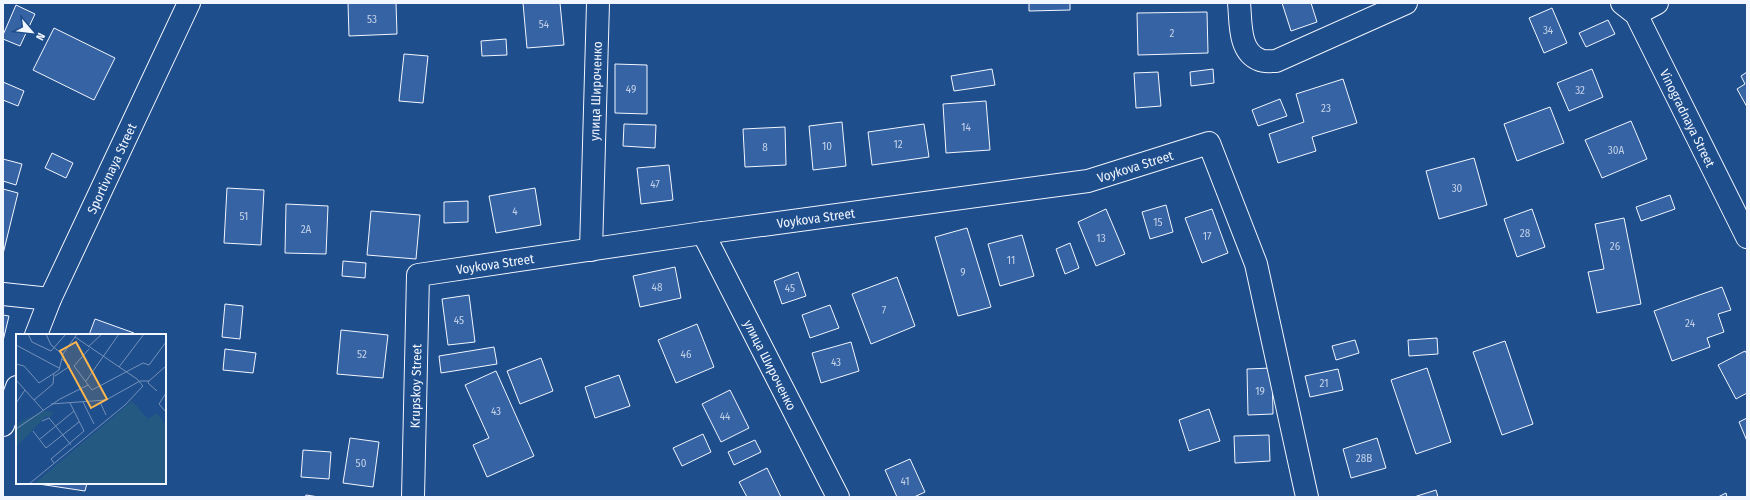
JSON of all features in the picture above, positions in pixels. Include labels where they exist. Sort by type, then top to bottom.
[{"type":"street","name":"Sportivnaya Street","points":[[36,334],[50,299],[189,3]]},
{"type":"street","name":"улица Широченко","points":[[591,250],[598,3]]},
{"type":"street","points":[[1239,3],[1242,40],[1249,52],[1260,60],[1276,61],[1406,3]]},
{"type":"street","points":[[1629,9],[1657,3]]},
{"type":"street","name":"Vinogradnaya Street","points":[[1629,9],[1747,237]]},
{"type":"street","name":"Voykova Street","points":[[418,275],[703,233],[1088,181],[1209,143],[1256,264],[1307,497]]},
{"type":"street","name":"улица Широченко","points":[[703,233],[838,497]]},
{"type":"street","name":"Krupskoy Street","points":[[413,497],[418,275]]},
{"type":"street","points":[[3,294],[50,299]]},
{"type":"street","points":[[3,425],[16,390]]},
{"type":"building","points":[[348,3],[396,3],[397,34],[349,36]]},
{"type":"building","points":[[523,3],[560,3],[564,45],[527,48]]},
{"type":"building","points":[[1029,3],[1070,3],[1070,10],[1029,11]]},
{"type":"building","points":[[1282,3],[1311,3],[1317,22],[1291,31]]},
{"type":"building","points":[[16,5],[35,14],[20,46],[3,39],[3,35]]},
{"type":"building","points":[[1552,8],[1567,43],[1544,53],[1529,18]]},
{"type":"building","points":[[1207,12],[1208,53],[1138,55],[1137,13]]},
{"type":"building","points":[[1608,20],[1615,34],[1586,47],[1579,33]]},
{"type":"building","points":[[54,28],[115,58],[94,100],[33,70]]},
{"type":"building","points":[[506,39],[507,55],[482,56],[481,41]]},
{"type":"building","points":[[404,54],[428,56],[423,103],[399,101]]},
{"type":"building","points":[[615,64],[647,65],[647,114],[615,113]]},
{"type":"building","points":[[992,69],[995,85],[954,91],[951,76]]},
{"type":"building","points":[[1213,69],[1214,83],[1191,86],[1190,72]]},
{"type":"building","points":[[1592,69],[1603,97],[1569,111],[1557,83]]},
{"type":"building","points":[[1158,72],[1161,106],[1136,108],[1134,73]]},
{"type":"building","points":[[1747,72],[1747,107],[1737,89],[1745,84],[1741,76]]},
{"type":"building","points":[[1343,79],[1357,123],[1312,137],[1316,151],[1278,163],[1269,134],[1304,122],[1296,94]]},
{"type":"building","points":[[3,82],[24,91],[18,106],[3,100]]},
{"type":"building","points":[[1280,99],[1287,116],[1258,126],[1252,110]]},
{"type":"building","points":[[986,101],[990,150],[946,153],[943,104]]},
{"type":"building","points":[[1550,107],[1564,143],[1517,161],[1504,124]]},
{"type":"building","points":[[1631,121],[1647,159],[1602,178],[1585,140]]},
{"type":"building","points":[[842,122],[846,166],[813,170],[809,126]]},
{"type":"building","points":[[624,124],[656,125],[655,148],[623,146]]},
{"type":"building","points":[[924,124],[929,157],[872,165],[868,132]]},
{"type":"building","points":[[785,127],[786,165],[745,167],[743,129]]},
{"type":"building","points":[[52,153],[73,163],[66,178],[45,168]]},
{"type":"building","points":[[1474,158],[1487,205],[1439,219],[1426,171]]},
{"type":"building","points":[[3,159],[22,164],[16,185],[3,181]]},
{"type":"building","points":[[669,165],[673,200],[641,204],[637,168]]},
{"type":"building","points":[[227,188],[264,190],[261,245],[224,243]]},
{"type":"building","points":[[535,188],[541,225],[496,233],[489,196]]},
{"type":"building","points":[[3,189],[18,193],[3,254]]},
{"type":"building","points":[[1670,195],[1675,209],[1641,221],[1636,207]]},
{"type":"building","points":[[468,201],[468,222],[444,223],[444,202]]},
{"type":"building","points":[[286,204],[328,206],[326,254],[285,253]]},
{"type":"building","points":[[1166,205],[1173,232],[1150,239],[1142,212]]},
{"type":"building","points":[[1106,209],[1125,254],[1096,266],[1078,222]]},
{"type":"building","points":[[1212,209],[1228,253],[1202,263],[1185,218]]},
{"type":"building","points":[[1532,209],[1545,247],[1517,257],[1504,219]]},
{"type":"building","points":[[371,211],[420,215],[416,259],[367,255]]},
{"type":"building","points":[[1624,218],[1641,304],[1597,313],[1588,272],[1604,269],[1595,224]]},
{"type":"building","points":[[967,228],[991,307],[958,316],[935,237]]},
{"type":"building","points":[[1022,235],[1034,276],[1000,286],[988,244]]},
{"type":"building","points":[[1070,243],[1079,268],[1065,274],[1056,249]]},
{"type":"building","points":[[343,261],[366,263],[365,278],[342,276]]},
{"type":"building","points":[[675,267],[681,298],[640,307],[633,276]]},
{"type":"building","points":[[798,272],[806,296],[782,304],[774,281]]},
{"type":"building","points":[[897,277],[915,326],[871,344],[852,294]]},
{"type":"building","points":[[1722,287],[1731,310],[1718,314],[1724,332],[1707,338],[1710,347],[1672,361],[1654,311]]},
{"type":"building","points":[[469,295],[475,342],[448,345],[442,299]]},
{"type":"building","points":[[225,304],[243,306],[240,339],[222,337]]},
{"type":"building","points":[[830,305],[839,328],[810,338],[802,315]]},
{"type":"building","points":[[3,315],[9,316],[3,341]]},
{"type":"building","points":[[95,319],[134,333],[134,334],[89,334]]},
{"type":"building","points":[[697,324],[714,367],[676,383],[658,340]]},
{"type":"building","points":[[341,330],[388,335],[383,378],[337,374]]},
{"type":"building","points":[[1437,338],[1438,354],[1409,356],[1408,340]]},
{"type":"building","points":[[1355,340],[1359,353],[1336,360],[1332,346]]},
{"type":"building","points":[[1505,341],[1533,424],[1502,435],[1473,352]]},
{"type":"building","points":[[851,342],[859,371],[821,383],[812,353]]},
{"type":"building","points":[[494,347],[497,364],[441,373],[439,356]]},
{"type":"building","points":[[225,349],[256,353],[253,373],[223,370]]},
{"type":"building","points":[[1745,351],[1747,354],[1747,393],[1736,399],[1718,365]]},
{"type":"building","points":[[541,358],[553,391],[520,404],[507,371]]},
{"type":"building","points":[[1272,368],[1273,414],[1248,415],[1247,369]]},
{"type":"building","points":[[1427,368],[1451,442],[1416,454],[1391,380]]},
{"type":"building","points":[[1338,369],[1343,390],[1310,397],[1305,376]]},
{"type":"building","points":[[496,371],[534,456],[487,477],[473,445],[489,438],[465,385]]},
{"type":"building","points":[[619,375],[630,406],[595,418],[585,387]]},
{"type":"building","points":[[730,390],[749,428],[721,442],[702,404]]},
{"type":"building","points":[[1209,409],[1220,441],[1189,451],[1179,420]]},
{"type":"building","points":[[1747,418],[1747,441],[1739,422]]},
{"type":"building","points":[[703,434],[711,452],[682,466],[673,448]]},
{"type":"building","points":[[1269,435],[1270,461],[1235,463],[1234,436]]},
{"type":"building","points":[[350,438],[379,442],[373,487],[343,483]]},
{"type":"building","points":[[1377,438],[1386,468],[1351,478],[1343,449]]},
{"type":"building","points":[[755,440],[761,452],[734,465],[728,452]]},
{"type":"building","points":[[303,450],[331,452],[329,479],[301,477]]},
{"type":"building","points":[[910,459],[925,492],[914,497],[897,497],[885,470]]},
{"type":"building","points":[[767,468],[781,497],[747,497],[739,482]]},
{"type":"building","points":[[39,484],[87,484],[85,491]]},
{"type":"building","points":[[1436,490],[1438,497],[1414,497]]},
{"type":"building","points":[[1726,493],[1727,497],[1718,497]]},
{"type":"building","points":[[306,495],[319,497],[305,497]]}]
